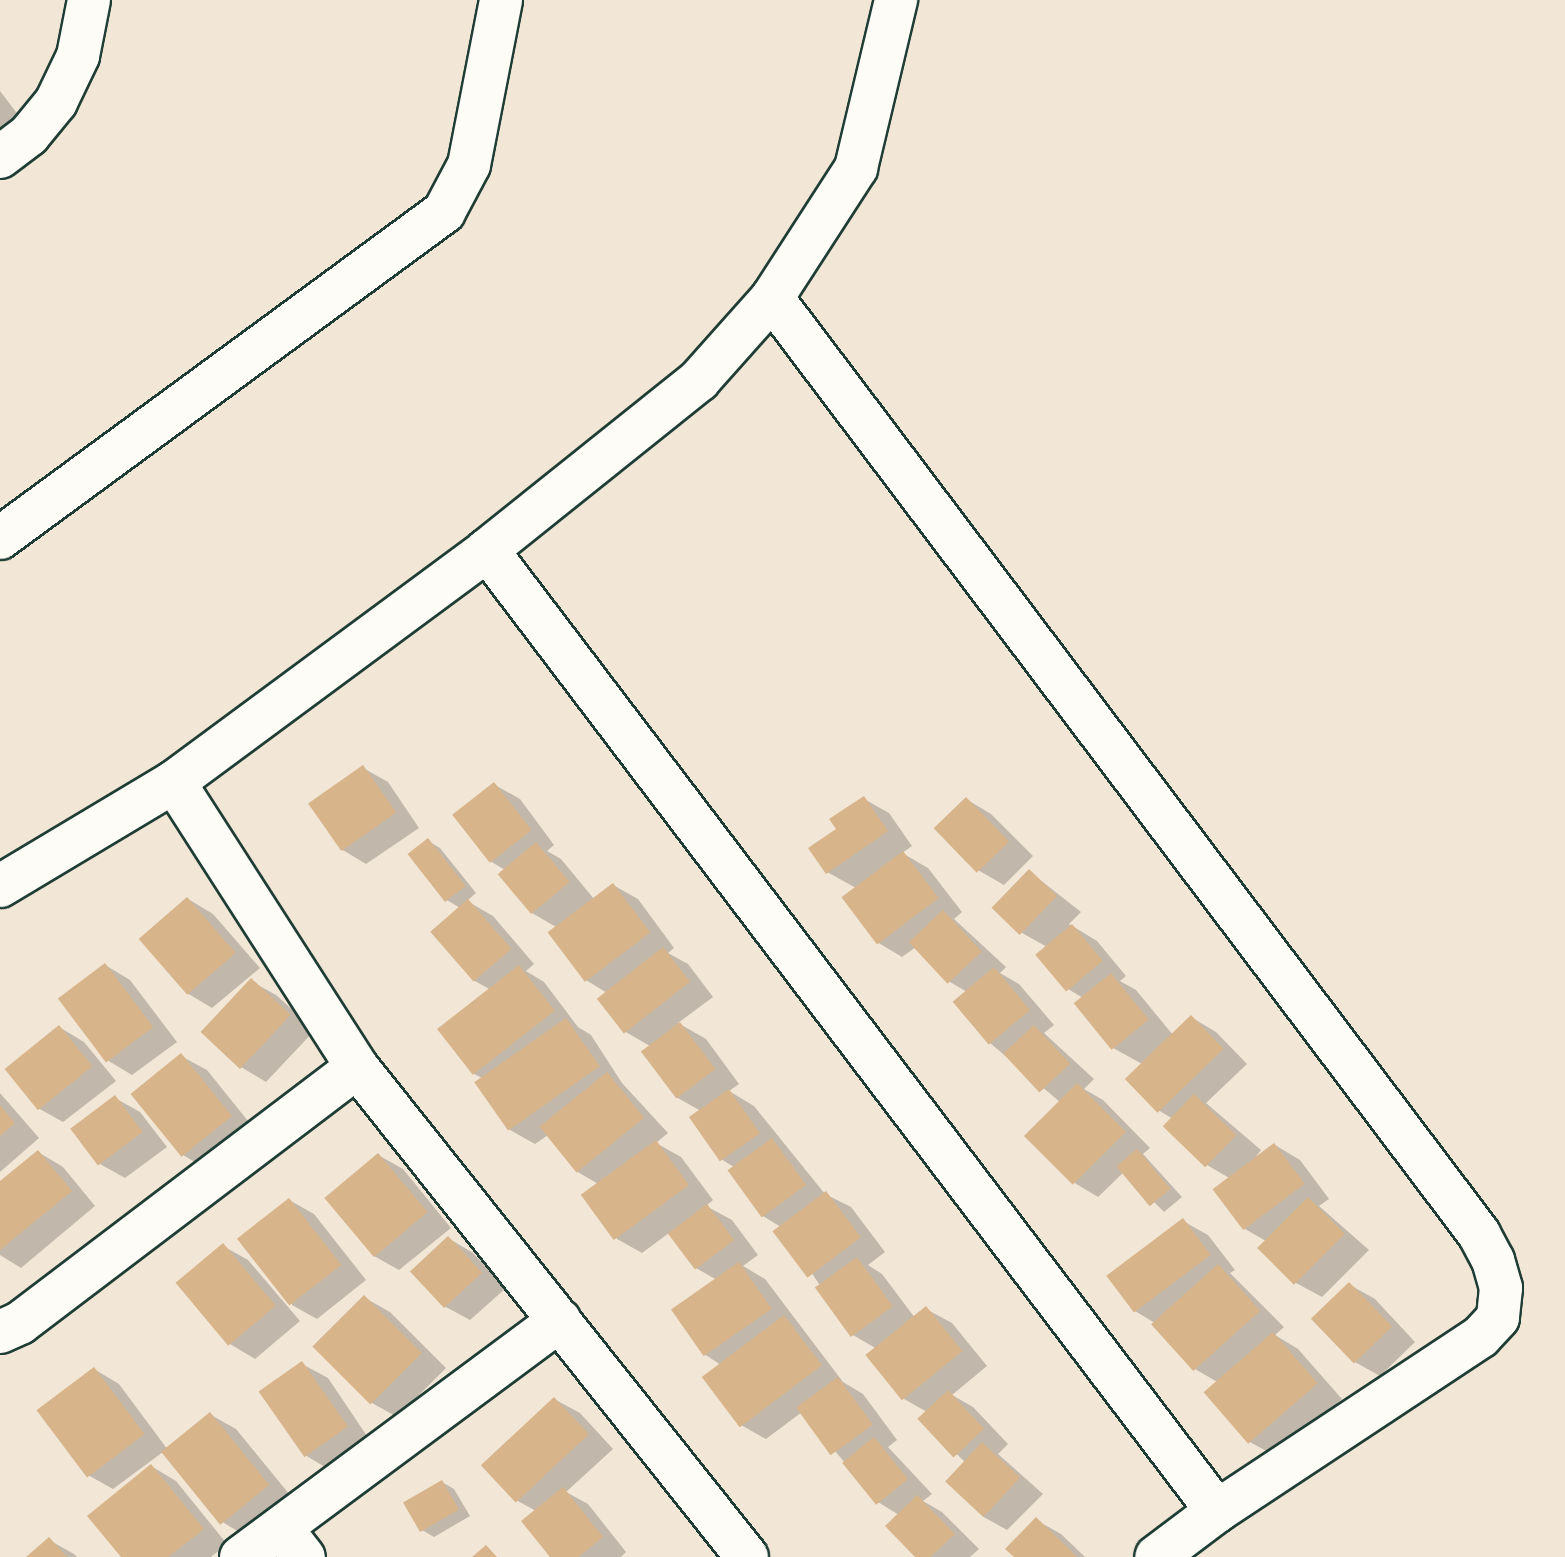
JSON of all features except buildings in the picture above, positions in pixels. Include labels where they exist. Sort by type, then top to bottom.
[{"type":"street","points":[[0,157],[29,135],[56,102],[78,56],[89,0]]},
{"type":"street","points":[[0,538],[444,212],[469,165],[501,0]]},
{"type":"street","points":[[0,886],[174,782],[487,550],[699,380],[772,298],[856,168],[896,0]]},
{"type":"street","points":[[772,298],[1470,1221],[1493,1260],[1501,1288],[1498,1318],[1480,1337],[1217,1511],[1156,1557]]},
{"type":"street","points":[[487,550],[1217,1511]]},
{"type":"street","points":[[174,782],[357,1067],[747,1557]]},
{"type":"street","points":[[0,1332],[20,1323],[357,1067]]},
{"type":"street","points":[[241,1557],[292,1542],[560,1320]]}]
